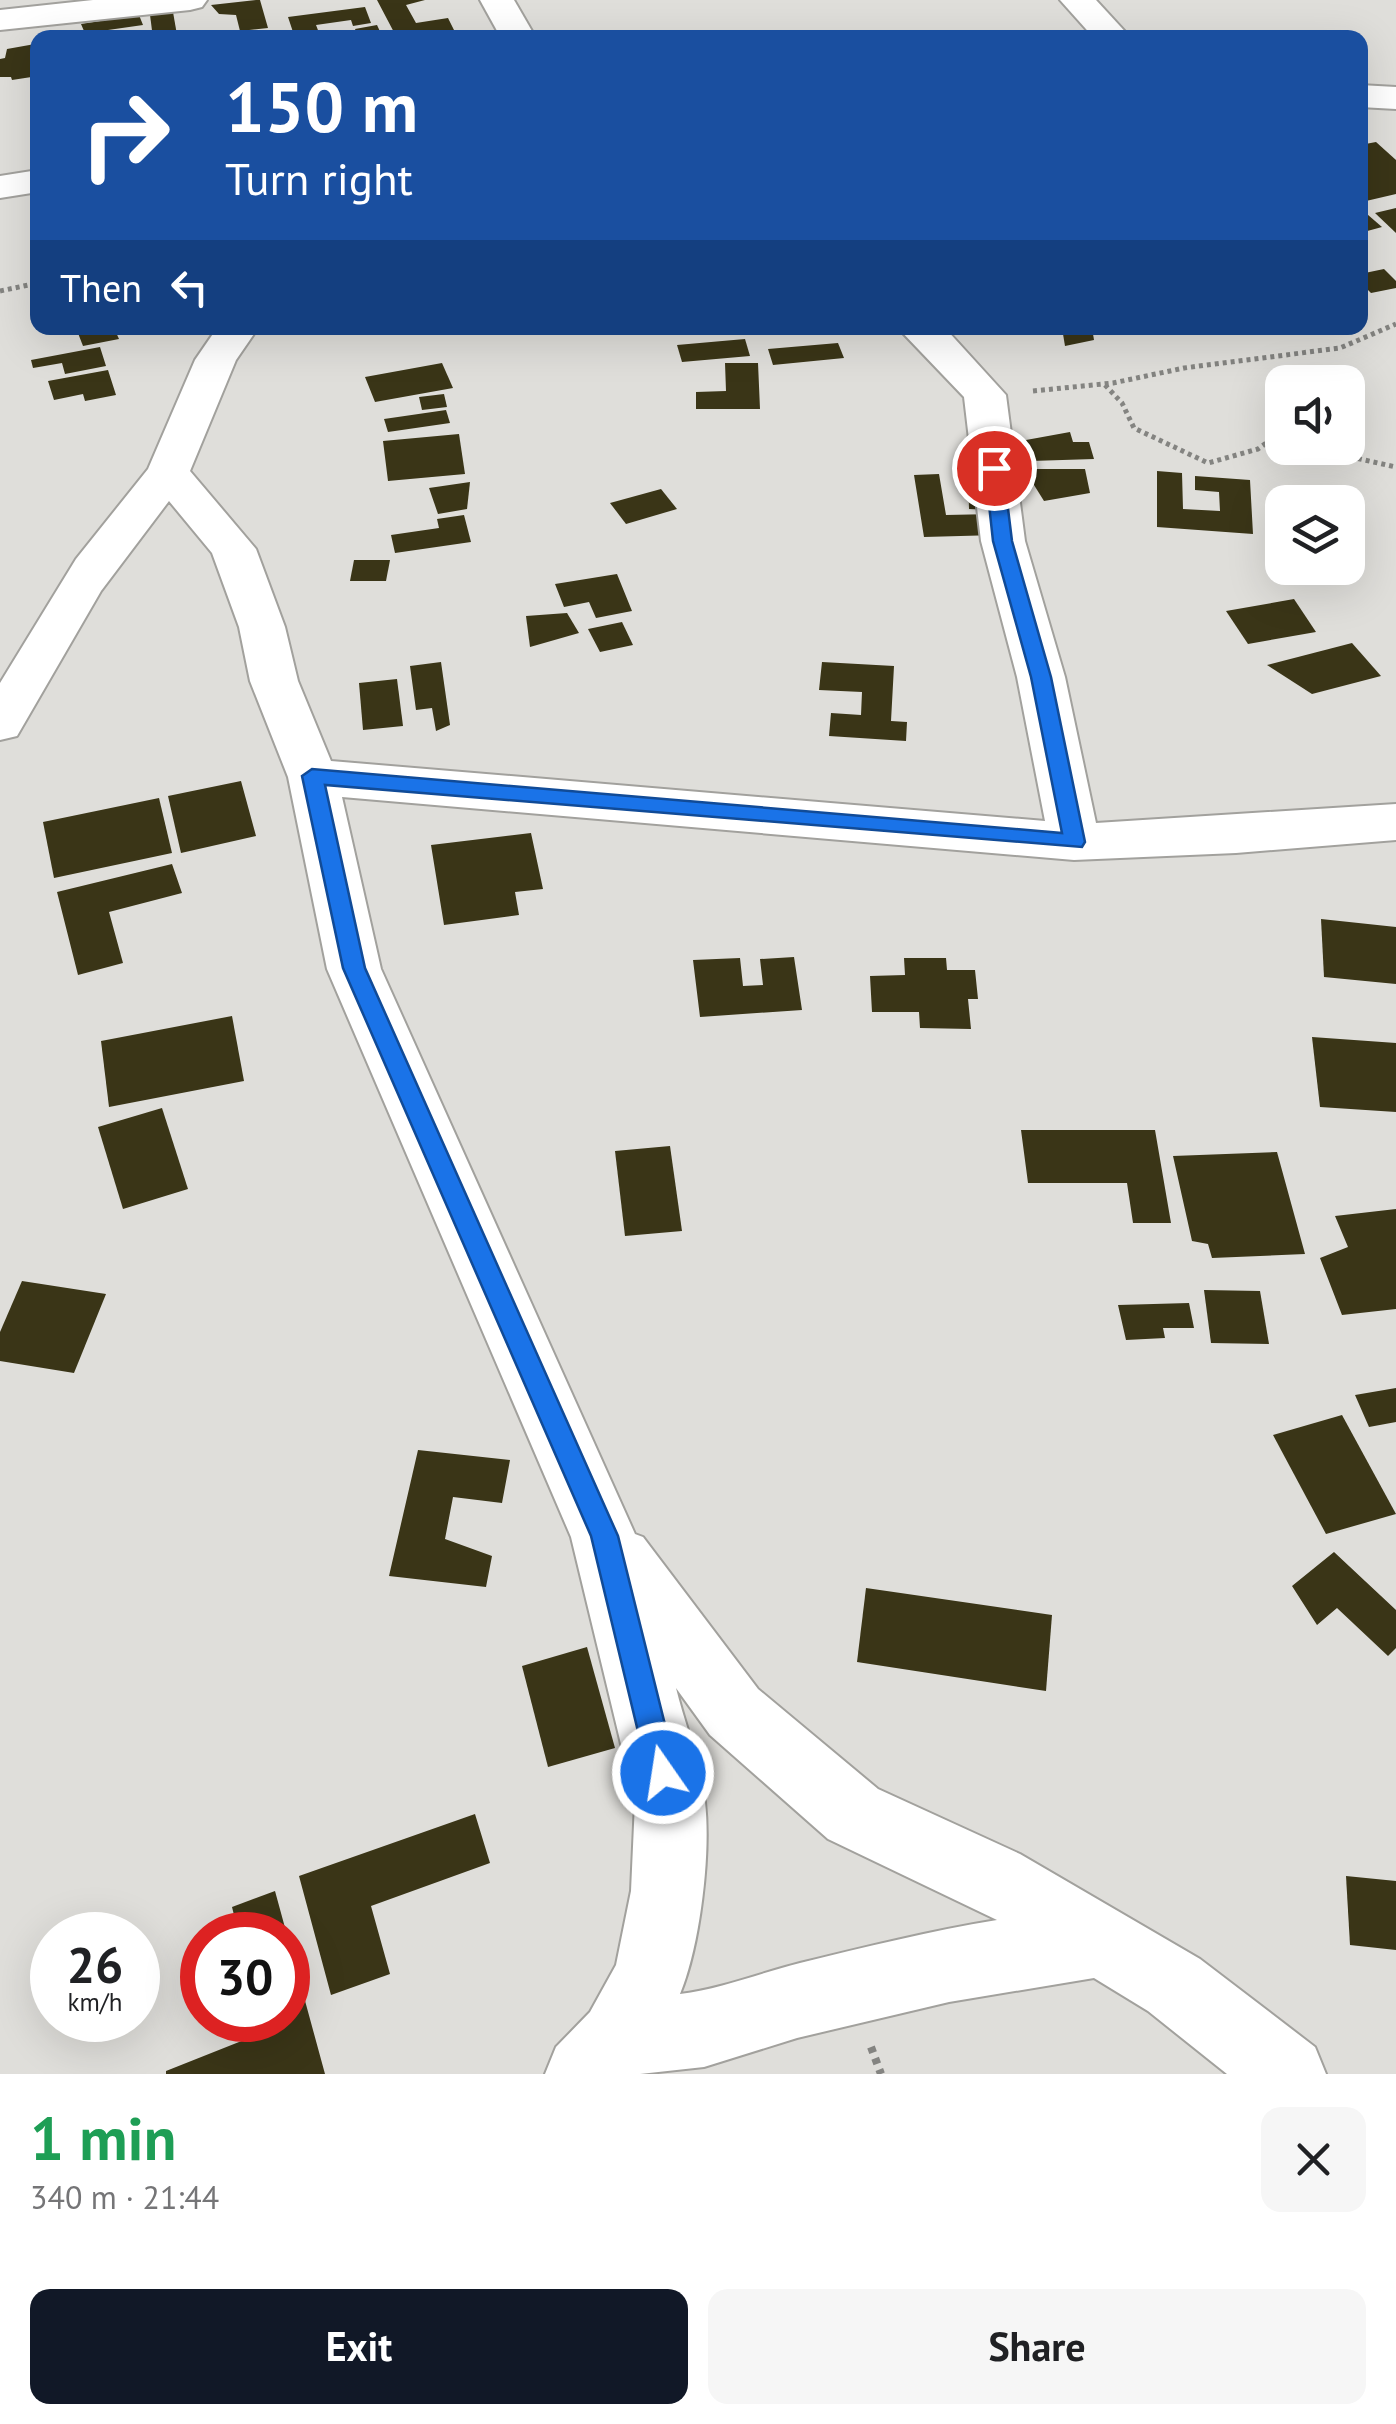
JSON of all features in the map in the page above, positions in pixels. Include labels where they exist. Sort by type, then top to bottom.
[{"type":"street","points":[[0,20],[190,0]]},
{"type":"street","points":[[497,0],[514,30]]},
{"type":"street","points":[[1077,0],[1106,30]]},
{"type":"street","points":[[1368,96],[1396,98]]},
{"type":"street","points":[[0,187],[30,182]]},
{"type":"street","points":[[0,724],[105,550],[168,472],[190,433],[221,348],[232,335]]},
{"type":"street","points":[[928,335],[982,390],[1003,541],[1041,677],[1074,842]]},
{"type":"street","points":[[168,472],[233,549],[262,627],[274,681],[312,776],[354,968],[604,1536],[670,1802],[667,1891],[651,1975],[600,2057]]},
{"type":"street","points":[[312,776],[1074,842],[1236,835],[1396,822]]},
{"type":"street","points":[[604,1536],[734,1712],[852,1814],[995,1879],[1100,1940],[1174,1985],[1288,2074]]},
{"type":"street","points":[[600,2057],[797,2001],[949,1965],[1100,1940]]},
{"type":"path","points":[[0,291],[30,285]]},
{"type":"path","points":[[982,390],[1044,391],[1104,384],[1184,368],[1340,348],[1396,324]]},
{"type":"path","points":[[1104,384],[1122,403],[1134,428],[1208,463],[1265,444]]},
{"type":"path","points":[[1365,462],[1396,467]]},
{"type":"building","points":[[260,0],[268,28],[240,30],[236,15],[219,14],[211,5]]},
{"type":"building","points":[[377,0],[425,0],[406,5],[416,23],[448,18],[454,30],[393,30]]},
{"type":"building","points":[[365,7],[371,23],[353,26],[351,20],[316,25],[318,30],[292,30],[288,17]]},
{"type":"building","points":[[173,12],[176,30],[152,30],[150,15]]},
{"type":"building","points":[[139,15],[143,25],[84,30],[81,24]]},
{"type":"building","points":[[377,25],[379,30],[355,30]]},
{"type":"building","points":[[30,45],[30,77],[0,77],[0,59],[5,58],[7,49]]},
{"type":"building","points":[[1376,142],[1396,160],[1396,194],[1368,201],[1368,144]]},
{"type":"building","points":[[1396,208],[1396,233],[1375,213]]},
{"type":"building","points":[[1368,215],[1382,227],[1368,231]]},
{"type":"building","points":[[1384,269],[1396,281],[1396,288],[1371,293],[1368,272]]},
{"type":"building","points":[[79,335],[117,335],[119,339],[83,346]]},
{"type":"building","points":[[1063,335],[1093,335],[1094,340],[1065,346]]},
{"type":"building","points":[[745,339],[750,356],[682,362],[677,345]]},
{"type":"building","points":[[838,343],[844,358],[773,365],[768,349]]},
{"type":"building","points":[[100,347],[106,366],[65,374],[62,363],[33,368],[31,360]]},
{"type":"building","points":[[442,363],[453,388],[375,402],[365,377]]},
{"type":"building","points":[[725,363],[758,363],[760,409],[696,409],[696,392],[726,391]]},
{"type":"building","points":[[108,370],[116,395],[85,401],[83,394],[54,400],[48,381]]},
{"type":"building","points":[[444,394],[447,407],[422,410],[419,397]]},
{"type":"building","points":[[446,410],[450,423],[388,432],[384,419]]},
{"type":"building","points":[[1070,432],[1073,442],[1089,442],[1094,459],[1031,461],[1026,440]]},
{"type":"building","points":[[459,434],[465,474],[388,481],[383,441]]},
{"type":"building","points":[[968,468],[991,469],[993,510],[969,509]]},
{"type":"building","points":[[1024,469],[1085,469],[1090,493],[1044,501]]},
{"type":"building","points":[[1157,471],[1182,473],[1183,509],[1220,511],[1219,492],[1195,490],[1195,476],[1250,480],[1253,534],[1157,527]]},
{"type":"building","points":[[939,474],[946,515],[993,514],[997,535],[924,537],[914,475]]},
{"type":"building","points":[[470,482],[467,509],[438,514],[429,488]]},
{"type":"building","points":[[661,489],[677,509],[626,524],[610,503]]},
{"type":"building","points":[[464,515],[471,542],[395,553],[391,535],[439,528],[437,519]]},
{"type":"building","points":[[354,560],[390,560],[386,581],[350,581]]},
{"type":"building","points":[[617,574],[632,611],[596,618],[589,602],[564,607],[555,584]]},
{"type":"building","points":[[1294,599],[1316,632],[1248,644],[1226,611]]},
{"type":"building","points":[[567,613],[579,633],[530,647],[526,616]]},
{"type":"building","points":[[622,622],[633,645],[600,652],[588,629]]},
{"type":"building","points":[[1352,643],[1381,676],[1312,694],[1267,665]]},
{"type":"building","points":[[441,662],[450,725],[436,731],[432,708],[416,710],[410,666]]},
{"type":"building","points":[[822,662],[894,666],[891,721],[907,722],[906,741],[829,736],[831,713],[861,715],[862,692],[819,690]]},
{"type":"building","points":[[397,679],[403,726],[363,730],[359,683]]},
{"type":"building","points":[[241,781],[256,836],[181,853],[168,796]]},
{"type":"building","points":[[159,798],[172,853],[54,878],[43,822]]},
{"type":"building","points":[[531,833],[543,889],[515,892],[519,915],[444,925],[431,845]]},
{"type":"building","points":[[172,864],[182,893],[109,912],[123,963],[78,975],[57,892]]},
{"type":"building","points":[[1321,919],[1396,927],[1396,984],[1324,977]]},
{"type":"building","points":[[794,957],[802,1010],[700,1017],[693,960],[740,958],[743,986],[763,985],[760,959]]},
{"type":"building","points":[[904,958],[946,958],[947,970],[975,970],[978,999],[968,999],[971,1029],[920,1028],[919,1012],[872,1012],[870,976],[905,975]]},
{"type":"building","points":[[232,1016],[244,1081],[109,1107],[101,1041]]},
{"type":"building","points":[[1312,1037],[1396,1043],[1396,1112],[1320,1107]]},
{"type":"building","points":[[162,1108],[188,1189],[123,1209],[98,1127]]},
{"type":"building","points":[[1021,1130],[1155,1130],[1171,1223],[1133,1223],[1127,1183],[1028,1183]]},
{"type":"building","points":[[670,1146],[682,1231],[625,1236],[615,1151]]},
{"type":"building","points":[[1277,1152],[1305,1254],[1212,1258],[1208,1244],[1192,1241],[1173,1156]]},
{"type":"building","points":[[1396,1209],[1396,1309],[1342,1315],[1320,1258],[1348,1247],[1335,1216]]},
{"type":"building","points":[[22,1281],[106,1294],[74,1373],[0,1361],[0,1332]]},
{"type":"building","points":[[1204,1290],[1260,1291],[1269,1344],[1211,1343]]},
{"type":"building","points":[[1189,1303],[1194,1328],[1163,1328],[1165,1338],[1126,1340],[1118,1305]]},
{"type":"building","points":[[1396,1388],[1396,1422],[1369,1427],[1355,1395]]},
{"type":"building","points":[[1342,1415],[1396,1514],[1326,1534],[1273,1435]]},
{"type":"building","points":[[418,1450],[510,1460],[502,1503],[453,1497],[445,1539],[492,1556],[486,1587],[389,1576]]},
{"type":"building","points":[[1334,1552],[1396,1610],[1396,1648],[1388,1656],[1337,1608],[1317,1625],[1292,1586]]},
{"type":"building","points":[[866,1588],[1052,1615],[1046,1691],[857,1662]]},
{"type":"building","points":[[587,1647],[615,1748],[548,1767],[522,1666]]},
{"type":"building","points":[[475,1814],[490,1863],[371,1906],[390,1974],[331,1995],[299,1876]]},
{"type":"building","points":[[1346,1876],[1396,1881],[1396,1950],[1350,1945]]},
{"type":"building","points":[[275,1891],[281,1912],[233,1912],[232,1907]]},
{"type":"building","points":[[310,2019],[325,2074],[166,2074],[239,2042],[310,2042]]},
{"type":"route","points":[[663,1773],[604,1536],[354,968],[312,776],[1074,842],[1041,677],[1003,541],[994,468]]}]
